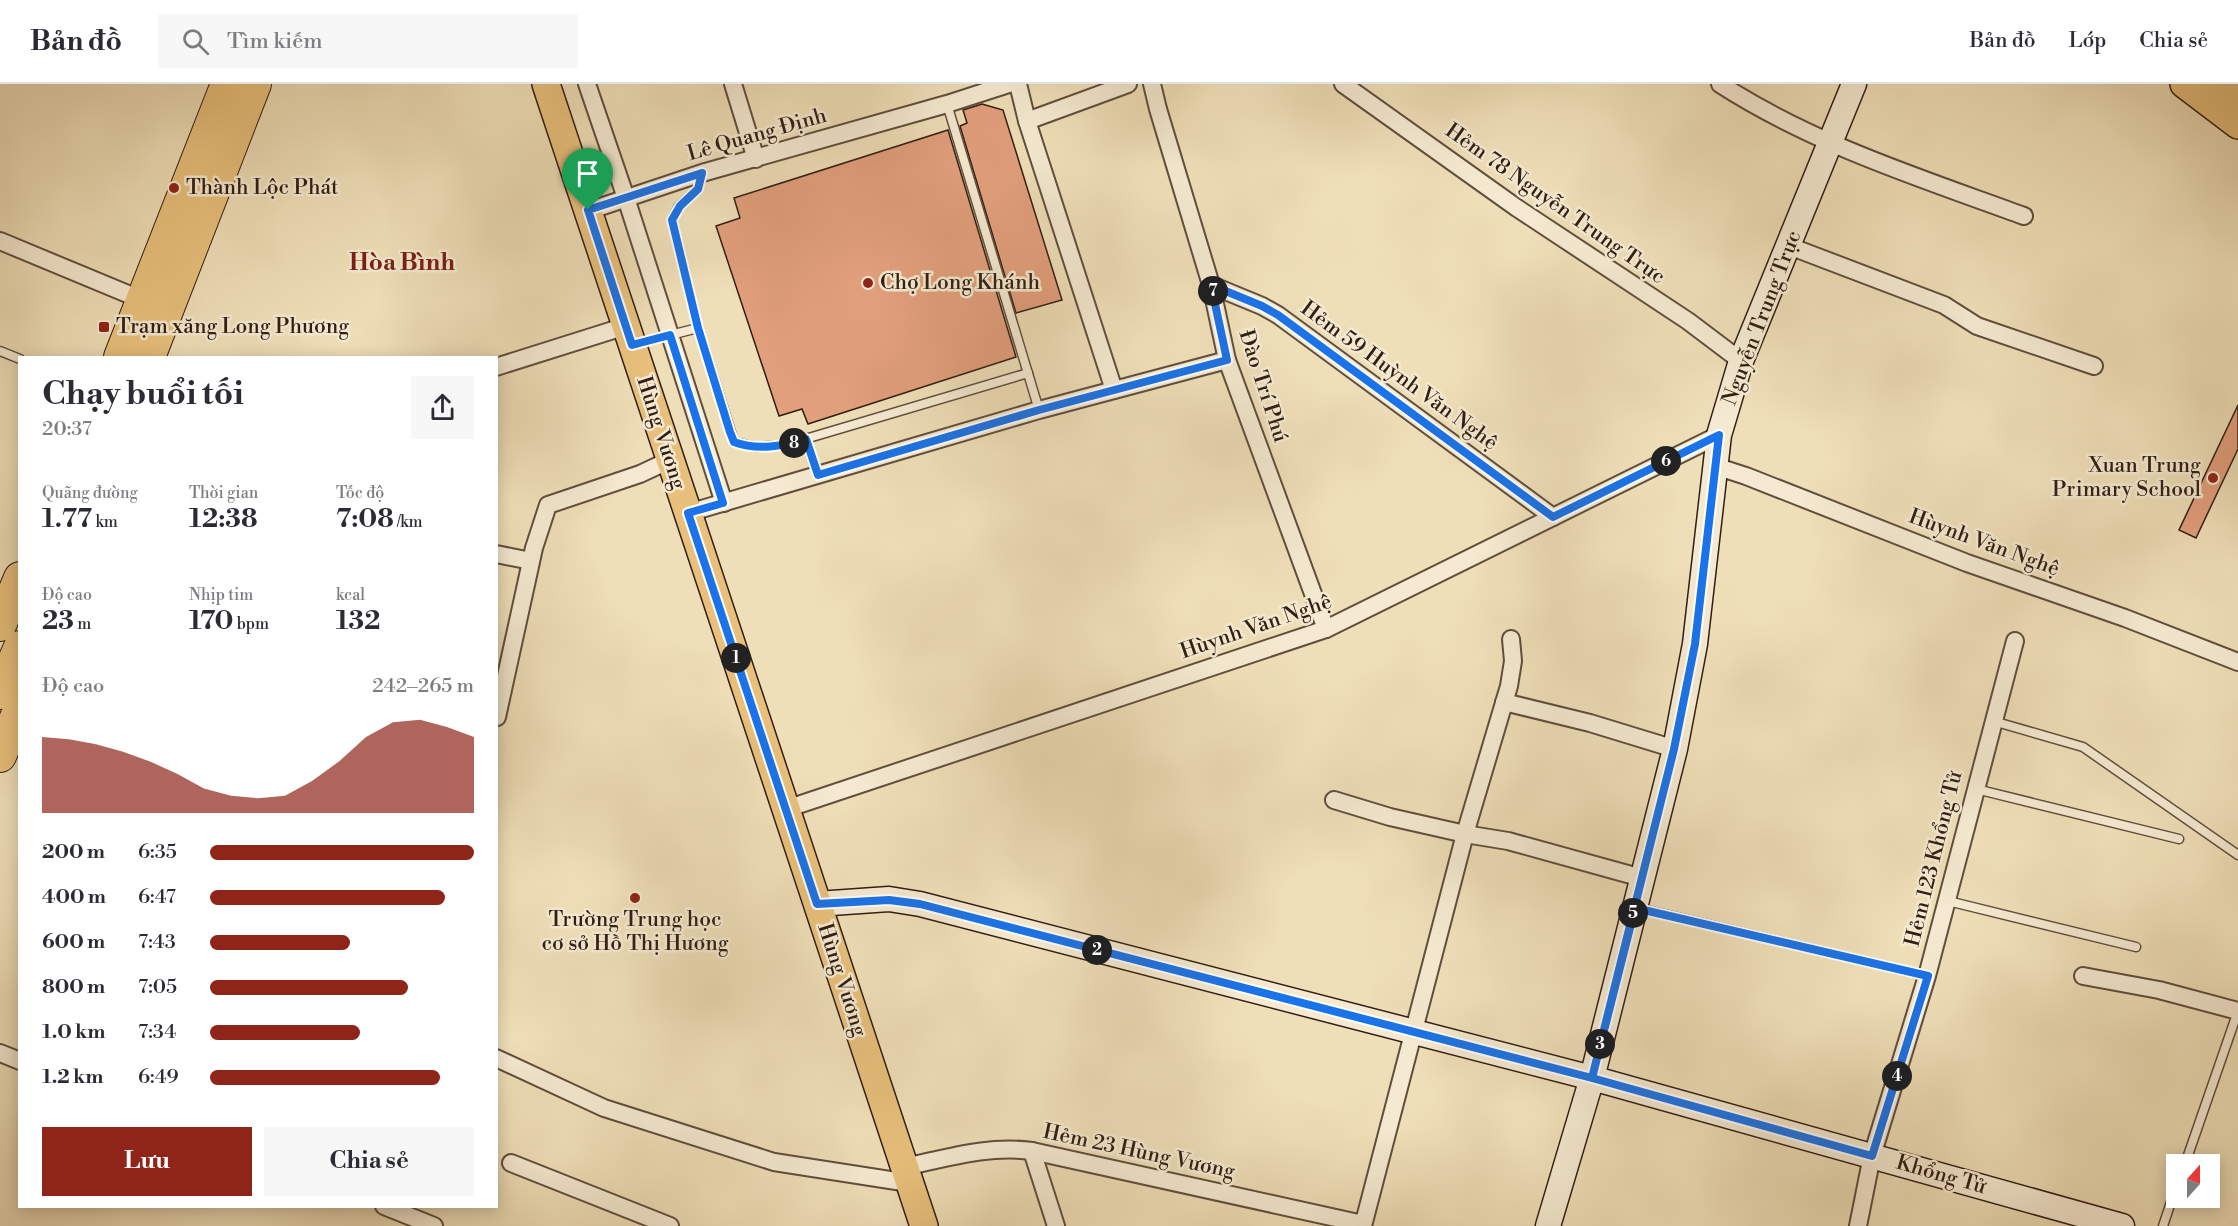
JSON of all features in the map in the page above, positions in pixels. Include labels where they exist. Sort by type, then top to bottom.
[{"type":"highway","points":[[149,356],[154,305],[227,84]]},
{"type":"highway","points":[[121,356],[154,305],[255,84]]},
{"type":"highway","points":[[0,625],[18,584]]},
{"type":"highway","points":[[0,693],[17,648]]},
{"type":"highway","points":[[0,756],[18,713]]},
{"type":"main road","name":"Hùng Vương","points":[[546,84],[924,1226]]},
{"type":"main road","points":[[2184,84],[2238,125]]},
{"type":"main road","points":[[2218,84],[2238,99]]},
{"type":"street","points":[[587,84],[626,198],[723,503]]},
{"type":"street","points":[[733,84],[756,159]]},
{"type":"street","name":"Lê Quang Định","points":[[588,210],[702,173],[947,104],[1009,84]]},
{"type":"street","points":[[1018,84],[1027,121],[1114,390]]},
{"type":"street","points":[[1027,121],[1128,84]]},
{"type":"street","name":"Đào Trí Phú","points":[[1152,84],[1211,285],[1227,360],[1326,629]]},
{"type":"street","name":"Hẻm 78 Nguyễn Trung Trực","points":[[1344,84],[1517,207],[1688,321],[1741,361]]},
{"type":"street","points":[[1720,84],[1779,118],[1830,143],[2024,216]]},
{"type":"street","name":"Nguyễn Trung Trực","points":[[1548,1226],[1592,1078],[1674,749],[1695,644],[1719,435],[1741,361],[1854,84]]},
{"type":"street","points":[[0,241],[154,305]]},
{"type":"street","points":[[1789,246],[1944,305],[1977,326],[2094,366]]},
{"type":"street","name":"Hẻm 59 Huỳnh Văn Nghệ","points":[[1211,285],[1278,315],[1553,517]]},
{"type":"street","points":[[498,367],[629,335]]},
{"type":"street","points":[[688,513],[1039,410],[1227,360]]},
{"type":"street","name":"Hùynh Văn Nghệ","points":[[786,809],[1326,629],[1719,435]]},
{"type":"street","points":[[498,712],[531,561],[548,505],[640,474],[670,460]]},
{"type":"street","name":"Hùynh Văn Nghệ","points":[[1715,466],[1746,476],[1967,563],[2125,618],[2238,662]]},
{"type":"street","points":[[498,554],[531,561]]},
{"type":"street","points":[[1363,1225],[1465,834],[1504,702],[1513,661],[1511,639]]},
{"type":"street","name":"Hẻm 123 Khổng Tử","points":[[1858,1226],[1872,1156],[1928,976],[2015,641]]},
{"type":"street","points":[[1504,702],[1590,723],[1674,749]]},
{"type":"street","points":[[1334,800],[1390,817],[1508,841],[1642,878]]},
{"type":"street","name":"Khổng Tử","points":[[817,904],[889,900],[920,904],[1592,1078],[2122,1226]]},
{"type":"street","points":[[2084,976],[2158,990],[2238,1011]]},
{"type":"street","points":[[0,1053],[18,1060]]},
{"type":"street","points":[[498,1059],[603,1108],[774,1162],[907,1175]]},
{"type":"street","name":"Hẻm 23 Hùng Vương","points":[[907,1175],[988,1149],[1032,1151],[1363,1225]]},
{"type":"street","points":[[1032,1151],[1056,1226]]},
{"type":"street","points":[[511,1163],[670,1226]]},
{"type":"street","points":[[389,1208],[434,1226]]},
{"type":"lane","points":[[947,104],[1039,410]]},
{"type":"lane","points":[[702,173],[698,189],[680,206],[672,220],[698,328],[734,442],[756,447],[785,445],[1028,373]]},
{"type":"lane","points":[[629,335],[670,335],[698,328]]},
{"type":"lane","points":[[0,351],[18,358]]},
{"type":"lane","points":[[806,439],[818,475]]},
{"type":"lane","points":[[1993,721],[2083,747],[2238,855]]},
{"type":"lane","points":[[1976,789],[2179,839]]},
{"type":"lane","points":[[1948,901],[2136,947]]},
{"type":"lane","points":[[1635,908],[1928,976]]},
{"type":"lane","points":[[2188,1154],[2238,1011]]},
{"type":"lane","points":[[2163,1226],[2169,1208]]},
{"type":"building","points":[[982,104],[1003,110],[1062,300],[1016,313],[960,126],[967,123],[963,110]]},
{"type":"building","points":[[948,130],[1016,357],[808,424],[802,409],[779,416],[716,226],[740,218],[734,198]]},
{"type":"building","points":[[2238,405],[2238,449],[2196,538],[2179,530]]},
{"type":"place","name":"Thành Lộc Phát","points":[[174,188]]},
{"type":"place","name":"Chợ Long Khánh","points":[[868,283]]},
{"type":"place","name":"Trạm xăng Long Phương","points":[[104,327]]},
{"type":"place","name":"Xuan Trung Primary School","points":[[2213,478]]},
{"type":"place","name":"Trường Trung học cơ sở Hồ Thị Hương","points":[[635,898]]},
{"type":"district","name":"Hòa Bình","points":[[402,263]]},
{"type":"route","points":[[588,210],[632,345],[670,335],[723,503],[688,513],[817,904],[889,900],[920,904],[1592,1078],[1635,908],[1928,976],[1872,1156],[1592,1078],[1674,749],[1695,644],[1719,435],[1553,517],[1278,315],[1211,285],[1227,360],[1039,410],[818,475],[806,439],[785,445],[756,447],[734,442],[730,432],[698,328],[672,220],[680,206],[698,189],[702,173],[588,210]]}]
